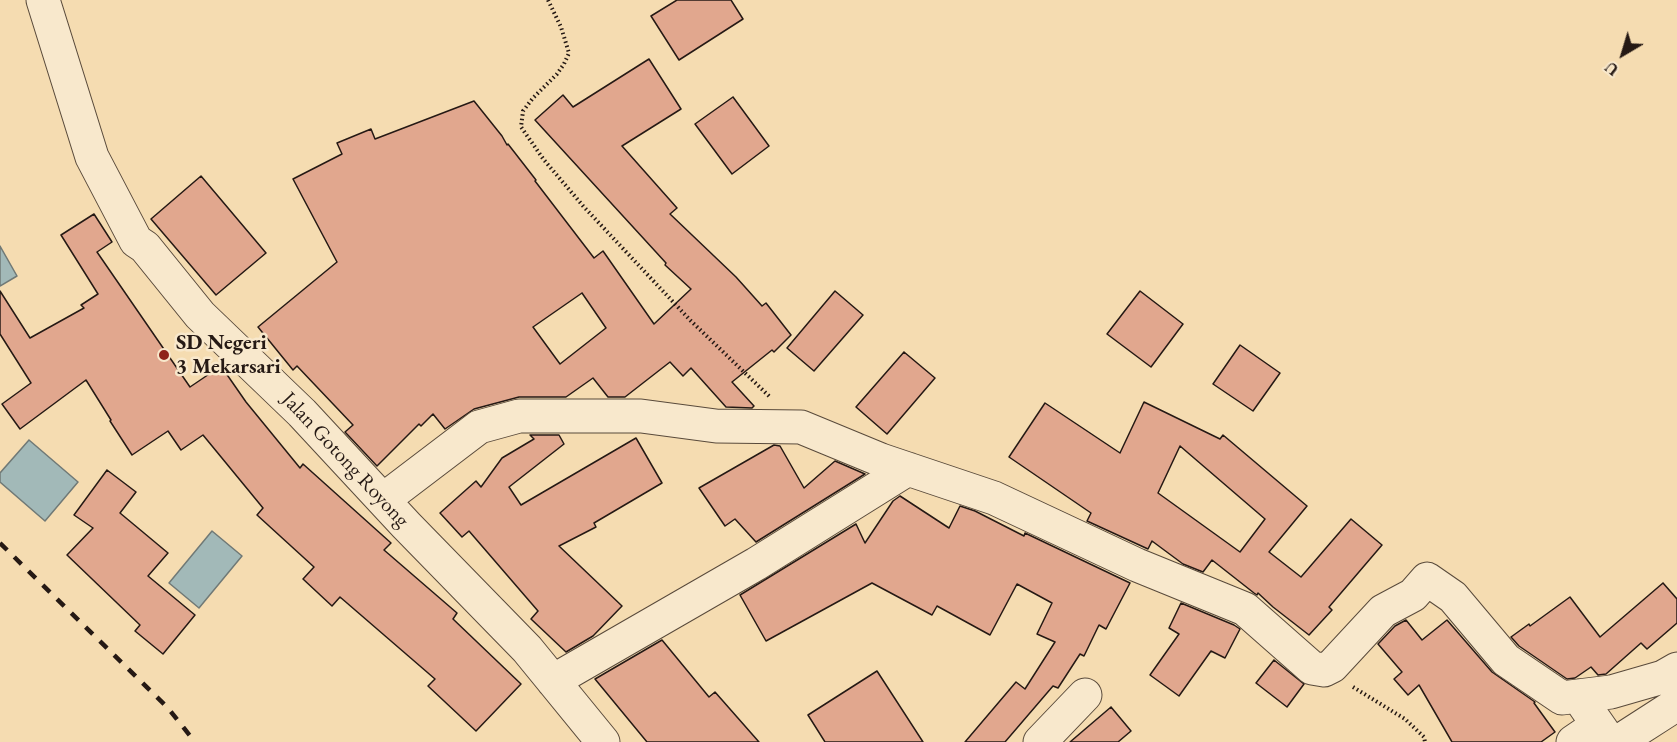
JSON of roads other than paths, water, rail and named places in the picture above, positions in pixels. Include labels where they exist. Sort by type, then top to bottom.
[{"type":"street","name":"Jalan Gotong Royong","points":[[43,0],[92,157],[136,241],[145,247],[200,315],[302,413],[527,649],[603,742]]},
{"type":"street","points":[[384,500],[479,427],[519,417],[641,416],[716,426],[801,427],[881,460],[994,498],[1137,565],[1245,609],[1312,668],[1324,670],[1332,666],[1383,611],[1413,595],[1427,579],[1453,597],[1506,660],[1562,698],[1611,692],[1664,677],[1677,669]]},
{"type":"street","points":[[553,681],[756,564],[908,469]]},
{"type":"street","points":[[1040,742],[1085,695]]},
{"type":"street","points":[[1578,696],[1600,738],[1677,704]]},
{"type":"water","points":[[0,246],[17,276],[0,286]]},
{"type":"water","points":[[29,440],[78,482],[45,521],[0,482],[0,473]]},
{"type":"water","points":[[212,531],[242,556],[199,608],[169,583]]},
{"type":"railway","points":[[0,543],[168,708],[195,742]]},
{"type":"place","name":"SD Negeri 3 Mekarsari","points":[[164,355]]}]
